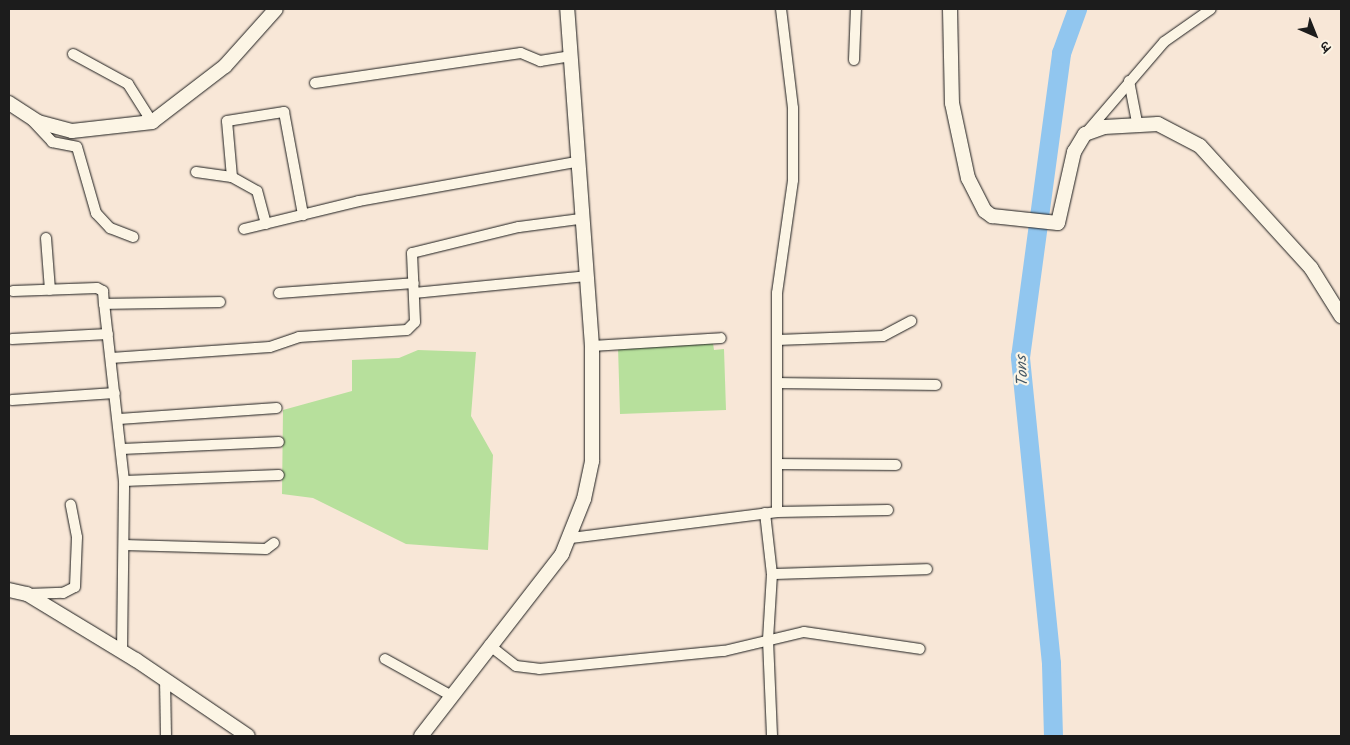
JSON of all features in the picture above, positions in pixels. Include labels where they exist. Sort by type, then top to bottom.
[{"type":"street","points":[[28,116],[72,131],[152,122],[225,66],[276,9]]},
{"type":"street","points":[[421,736],[450,695],[571,538],[592,461],[592,346],[580,219],[567,9]]},
{"type":"street","points":[[777,512],[778,383],[776,340],[778,272],[793,180],[793,108],[781,9]]},
{"type":"street","points":[[854,60],[856,9]]},
{"type":"street","points":[[950,9],[952,103],[968,178],[979,204],[992,216],[1050,225],[1061,218],[1074,152],[1085,134],[1164,42],[1211,9]]},
{"type":"street","points":[[316,83],[521,53],[540,61],[570,56]]},
{"type":"street","points":[[73,54],[128,84],[152,122]]},
{"type":"street","points":[[1129,81],[1137,122]]},
{"type":"street","points":[[9,103],[28,116],[52,142],[77,147],[96,213],[110,228],[133,237]]},
{"type":"street","points":[[232,177],[226,121],[284,112],[304,215]]},
{"type":"street","points":[[1085,134],[1137,122],[1173,129],[1200,146],[1311,268],[1341,316]]},
{"type":"street","points":[[244,229],[304,215],[576,162]]},
{"type":"street","points":[[196,172],[232,177],[257,191],[266,224]]},
{"type":"street","points":[[111,358],[270,347],[299,337],[403,331],[415,322],[411,260],[417,250],[580,219]]},
{"type":"street","points":[[46,238],[50,290]]},
{"type":"street","points":[[280,293],[414,288],[586,276]]},
{"type":"street","points":[[14,291],[97,288],[104,304],[119,419],[124,481],[122,652]]},
{"type":"street","points":[[104,304],[220,302]]},
{"type":"street","points":[[776,340],[883,336],[911,321]]},
{"type":"street","points":[[12,339],[108,334]]},
{"type":"street","points":[[592,346],[721,338]]},
{"type":"street","points":[[778,383],[936,385]]},
{"type":"street","points":[[12,400],[115,393]]},
{"type":"street","points":[[119,419],[277,408]]},
{"type":"street","points":[[122,449],[279,442]]},
{"type":"street","points":[[778,464],[896,465]]},
{"type":"street","points":[[124,481],[279,475]]},
{"type":"street","points":[[9,590],[27,594],[63,593],[75,587],[76,537],[71,505]]},
{"type":"street","points":[[571,538],[765,513],[888,510]]},
{"type":"street","points":[[765,513],[772,574],[768,640],[772,736]]},
{"type":"street","points":[[124,546],[266,549],[274,543]]},
{"type":"street","points":[[772,574],[927,569]]},
{"type":"street","points":[[27,594],[165,679],[248,736]]},
{"type":"street","points":[[490,645],[516,666],[539,670],[684,656],[804,632],[920,649]]},
{"type":"street","points":[[385,658],[450,695]]},
{"type":"street","points":[[165,679],[166,736]]},
{"type":"green space","points":[[713,343],[714,350],[724,349],[726,410],[620,414],[618,347]]},
{"type":"green space","points":[[418,350],[476,352],[471,416],[493,455],[488,550],[406,544],[313,498],[282,494],[283,410],[352,391],[352,360],[399,358]]},
{"type":"waterway","name":"Tons","points":[[1053,736],[1051,663],[1020,357],[1061,53],[1077,9]]}]
